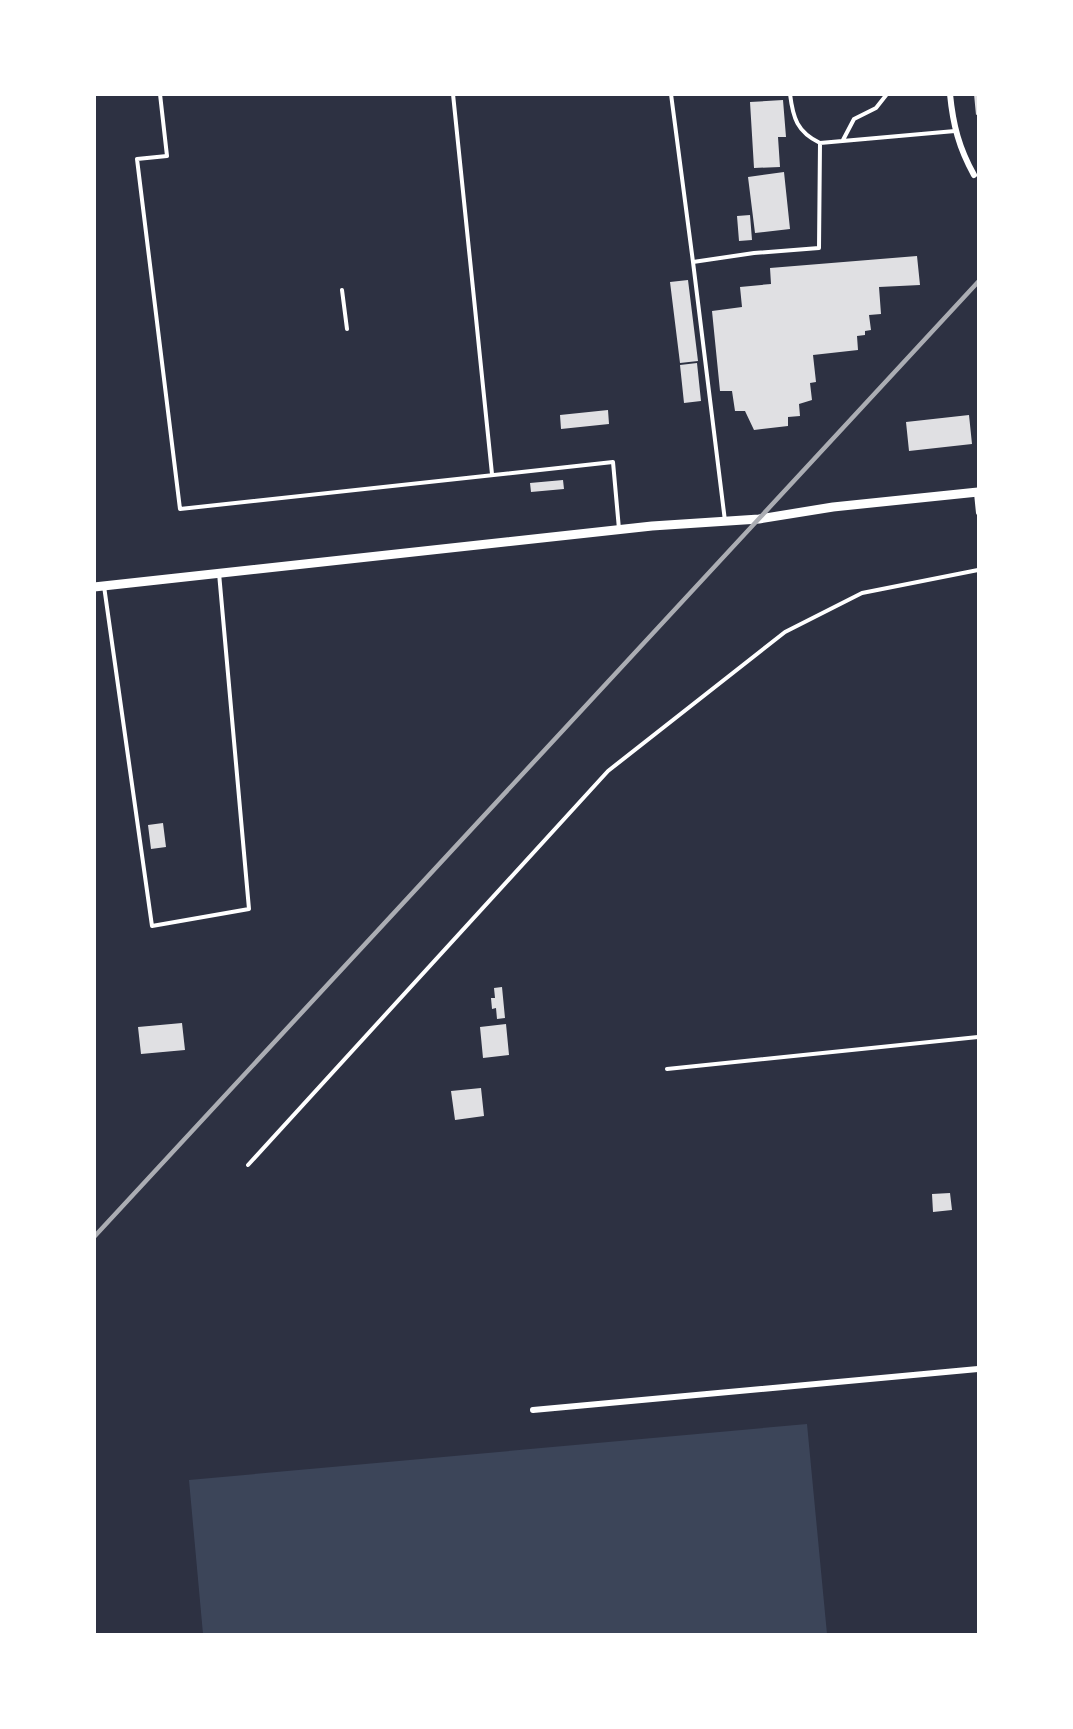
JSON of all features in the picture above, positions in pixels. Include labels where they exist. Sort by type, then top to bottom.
[{"type":"street","points":[[950,94],[959,149],[974,175]]},
{"type":"street","points":[[99,586],[619,530],[724,521],[977,492]]},
{"type":"street","points":[[533,1410],[978,1368]]},
{"type":"lane","points":[[160,94],[167,156],[137,159],[180,509],[614,462],[619,530]]},
{"type":"lane","points":[[453,94],[492,474]]},
{"type":"lane","points":[[671,94],[724,521]]},
{"type":"lane","points":[[790,94],[794,122],[810,138],[820,143],[955,131]]},
{"type":"lane","points":[[843,141],[854,119],[876,108],[886,94]]},
{"type":"lane","points":[[693,262],[754,253],[819,248],[820,143]]},
{"type":"lane","points":[[342,290],[347,329]]},
{"type":"lane","points":[[977,492],[978,513]]},
{"type":"lane","points":[[248,1165],[608,771],[785,632],[862,593],[978,570]]},
{"type":"lane","points":[[99,586],[152,926],[249,909],[219,573]]},
{"type":"lane","points":[[667,1069],[978,1037]]},
{"type":"shaded area","points":[[807,1424],[827,1634],[203,1634],[189,1480]]},
{"type":"building","points":[[974,94],[978,94],[978,114],[976,115]]},
{"type":"building","points":[[783,100],[786,137],[778,137],[780,167],[754,168],[750,102]]},
{"type":"building","points":[[784,172],[790,229],[755,233],[748,177]]},
{"type":"building","points":[[750,215],[752,240],[739,241],[737,216]]},
{"type":"building","points":[[917,256],[920,285],[879,287],[881,314],[869,315],[871,330],[865,331],[865,335],[857,336],[858,350],[813,355],[816,382],[810,383],[812,400],[799,404],[800,416],[788,417],[788,426],[754,430],[745,411],[735,411],[732,391],[720,391],[712,311],[742,307],[740,287],[771,284],[770,268]]},
{"type":"building","points":[[688,280],[698,361],[680,363],[670,282]]},
{"type":"building","points":[[697,363],[701,401],[684,403],[680,365]]},
{"type":"building","points":[[608,410],[609,424],[561,429],[560,415]]},
{"type":"building","points":[[969,415],[972,444],[909,451],[906,422]]},
{"type":"building","points":[[563,480],[564,489],[531,492],[530,483]]},
{"type":"building","points":[[163,823],[166,847],[151,849],[148,825]]},
{"type":"building","points":[[502,987],[505,1018],[497,1019],[496,1008],[492,1009],[491,998],[495,998],[494,988]]},
{"type":"building","points":[[182,1023],[185,1050],[141,1054],[138,1027]]},
{"type":"building","points":[[506,1024],[509,1055],[483,1058],[480,1027]]},
{"type":"building","points":[[481,1088],[484,1116],[455,1120],[451,1091]]},
{"type":"building","points":[[950,1193],[952,1210],[933,1212],[932,1194]]},
{"type":"railway","points":[[94,1237],[978,282]]}]
